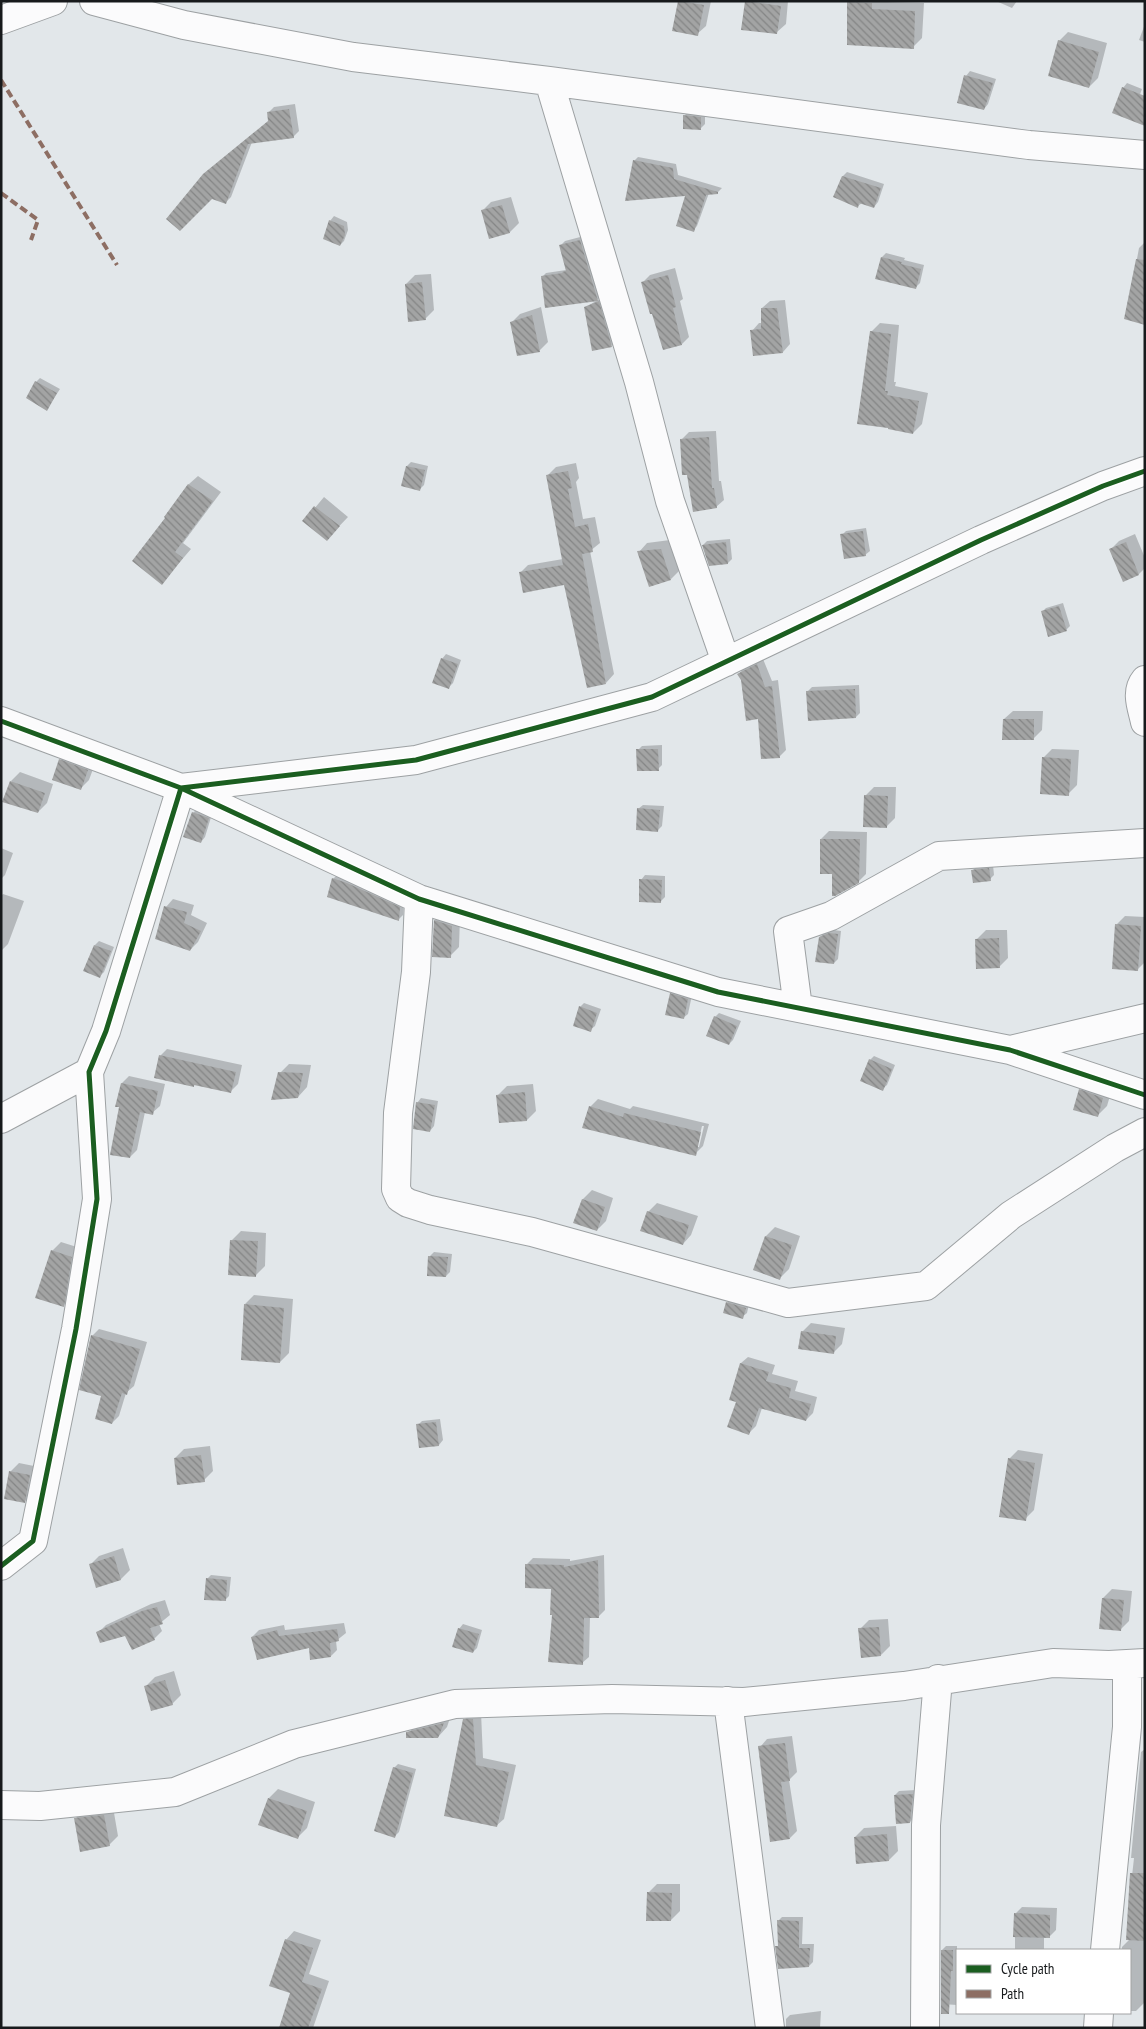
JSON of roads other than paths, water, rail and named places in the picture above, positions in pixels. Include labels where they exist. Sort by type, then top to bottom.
[{"type":"street","points":[[1,20],[53,1]]},
{"type":"street","points":[[94,1],[184,25],[354,57],[1029,145],[1145,155]]},
{"type":"street","points":[[549,81],[639,382],[670,501],[726,662]]},
{"type":"street","points":[[181,788],[416,760],[652,697],[981,540],[1103,486],[1145,471]]},
{"type":"street","points":[[1145,680],[1142,682],[1139,696],[1145,722]]},
{"type":"street","points":[[1,721],[181,788],[419,899],[718,992],[1010,1050],[1145,1095]]},
{"type":"street","points":[[1,1566],[33,1541],[76,1329],[97,1199],[88,1072],[106,1032],[181,788]]},
{"type":"street","points":[[798,1008],[788,931],[831,916],[939,856],[1145,843]]},
{"type":"street","points":[[419,899],[416,972],[398,1113],[396,1189],[400,1198],[408,1203],[430,1210],[532,1232],[788,1303],[926,1286],[1011,1215],[1114,1148],[1145,1132]]},
{"type":"street","points":[[1010,1050],[1145,1018]]},
{"type":"street","points":[[1,1119],[88,1072]]},
{"type":"street","points":[[1,1543],[33,1541]]},
{"type":"street","points":[[1,1805],[40,1806],[175,1792],[294,1744],[455,1704],[612,1699],[744,1702],[895,1687],[1053,1663],[1136,1663],[1127,1727],[1105,1949]]},
{"type":"street","points":[[925,2028],[926,1825],[938,1680]]},
{"type":"street","points":[[728,1701],[770,2028]]},
{"type":"street","points":[[1098,2028],[1099,2014]]}]
